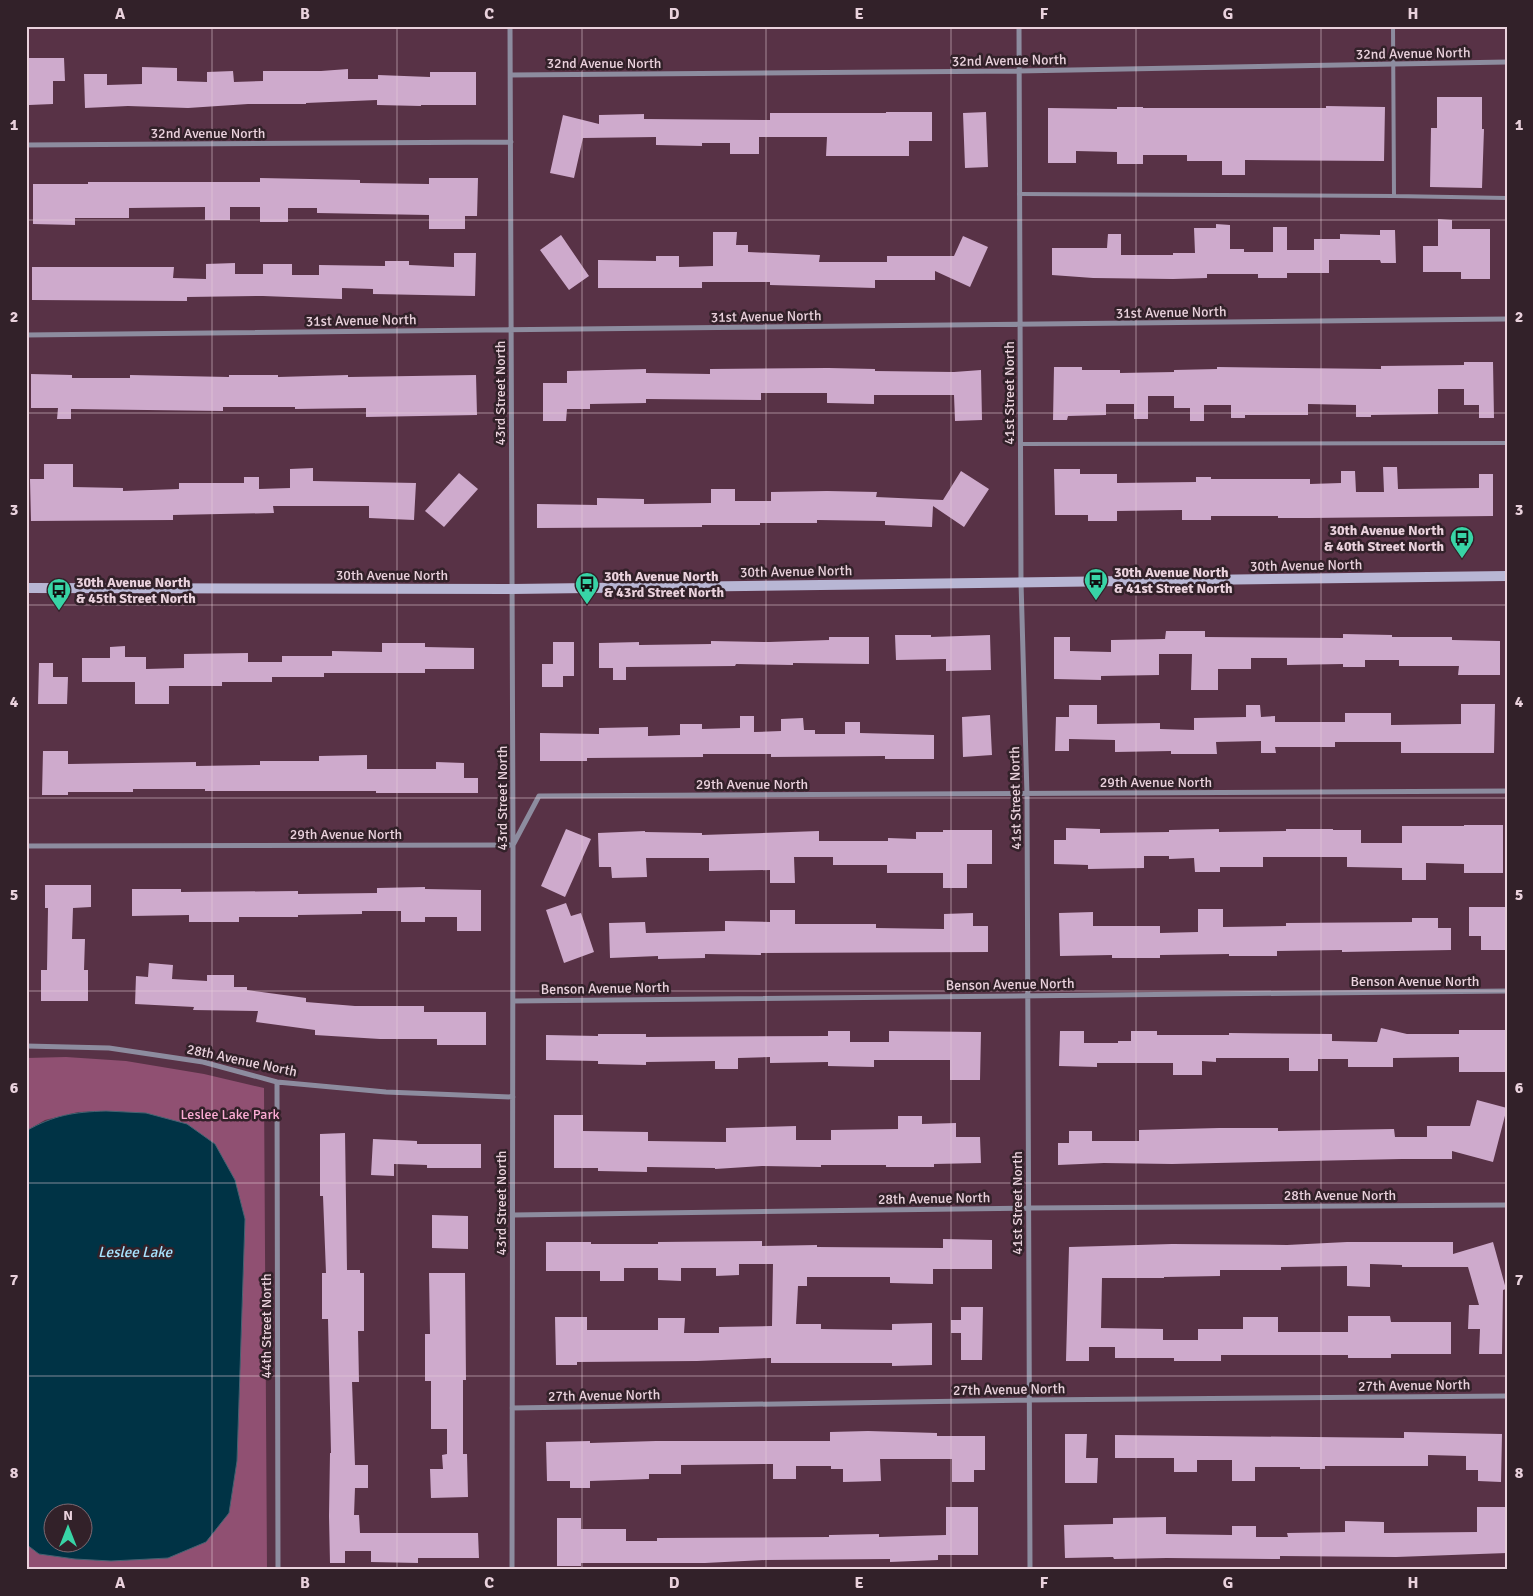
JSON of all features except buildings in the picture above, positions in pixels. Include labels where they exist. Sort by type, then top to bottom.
[{"type":"street","name":"43rd Street North","points":[[510,26],[513,845],[512,1570]]},
{"type":"street","name":"41st Street North","points":[[1018,26],[1021,582],[1027,795],[1030,1570]]},
{"type":"street","name":"32nd Avenue North","points":[[510,75],[1018,71],[1507,62]]},
{"type":"street","name":"32nd Avenue North","points":[[26,145],[511,142]]},
{"type":"street","name":"31st Avenue North","points":[[26,335],[1507,319]]},
{"type":"street","name":"30th Avenue North","points":[[26,588],[512,589],[1507,576]]},
{"type":"street","name":"29th Avenue North","points":[[26,846],[513,845],[539,796],[1027,795],[1507,791]]},
{"type":"street","name":"Benson Avenue North","points":[[513,1001],[1507,991]]},
{"type":"street","name":"28th Avenue North","points":[[26,1046],[109,1048],[203,1062],[277,1082],[386,1092],[513,1097]]},
{"type":"street","name":"44th Street North","points":[[277,1082],[278,1570]]},
{"type":"street","name":"28th Avenue North","points":[[512,1215],[1028,1208],[1507,1205]]},
{"type":"street","name":"27th Avenue North","points":[[512,1408],[1029,1400],[1507,1396]]},
{"type":"lane","points":[[1394,26],[1394,196]]},
{"type":"lane","points":[[1019,194],[1507,198]]},
{"type":"lane","points":[[1020,444],[1507,443]]},
{"type":"green space","name":"Leslee Lake Park","points":[[66,1057],[126,1061],[204,1074],[264,1088],[267,1570],[26,1570],[26,1544],[39,1554],[75,1559],[111,1561],[168,1558],[229,1513],[237,1461],[245,1220],[235,1180],[146,1113],[78,1112],[45,1120],[26,1131],[26,1058]]},
{"type":"water","name":"Leslee Lake","points":[[95,1111],[146,1113],[187,1124],[215,1144],[235,1180],[245,1219],[237,1461],[229,1513],[206,1542],[168,1558],[111,1561],[75,1559],[39,1554],[26,1544],[26,1131],[46,1121]]},
{"type":"place","name":"30th Avenue North & 40th Street North","points":[[1462,559]]},
{"type":"place","name":"30th Avenue North & 41st Street North","points":[[1096,601]]},
{"type":"place","name":"30th Avenue North & 43rd Street North","points":[[587,605]]},
{"type":"place","name":"30th Avenue North & 45th Street North","points":[[59,611]]}]
